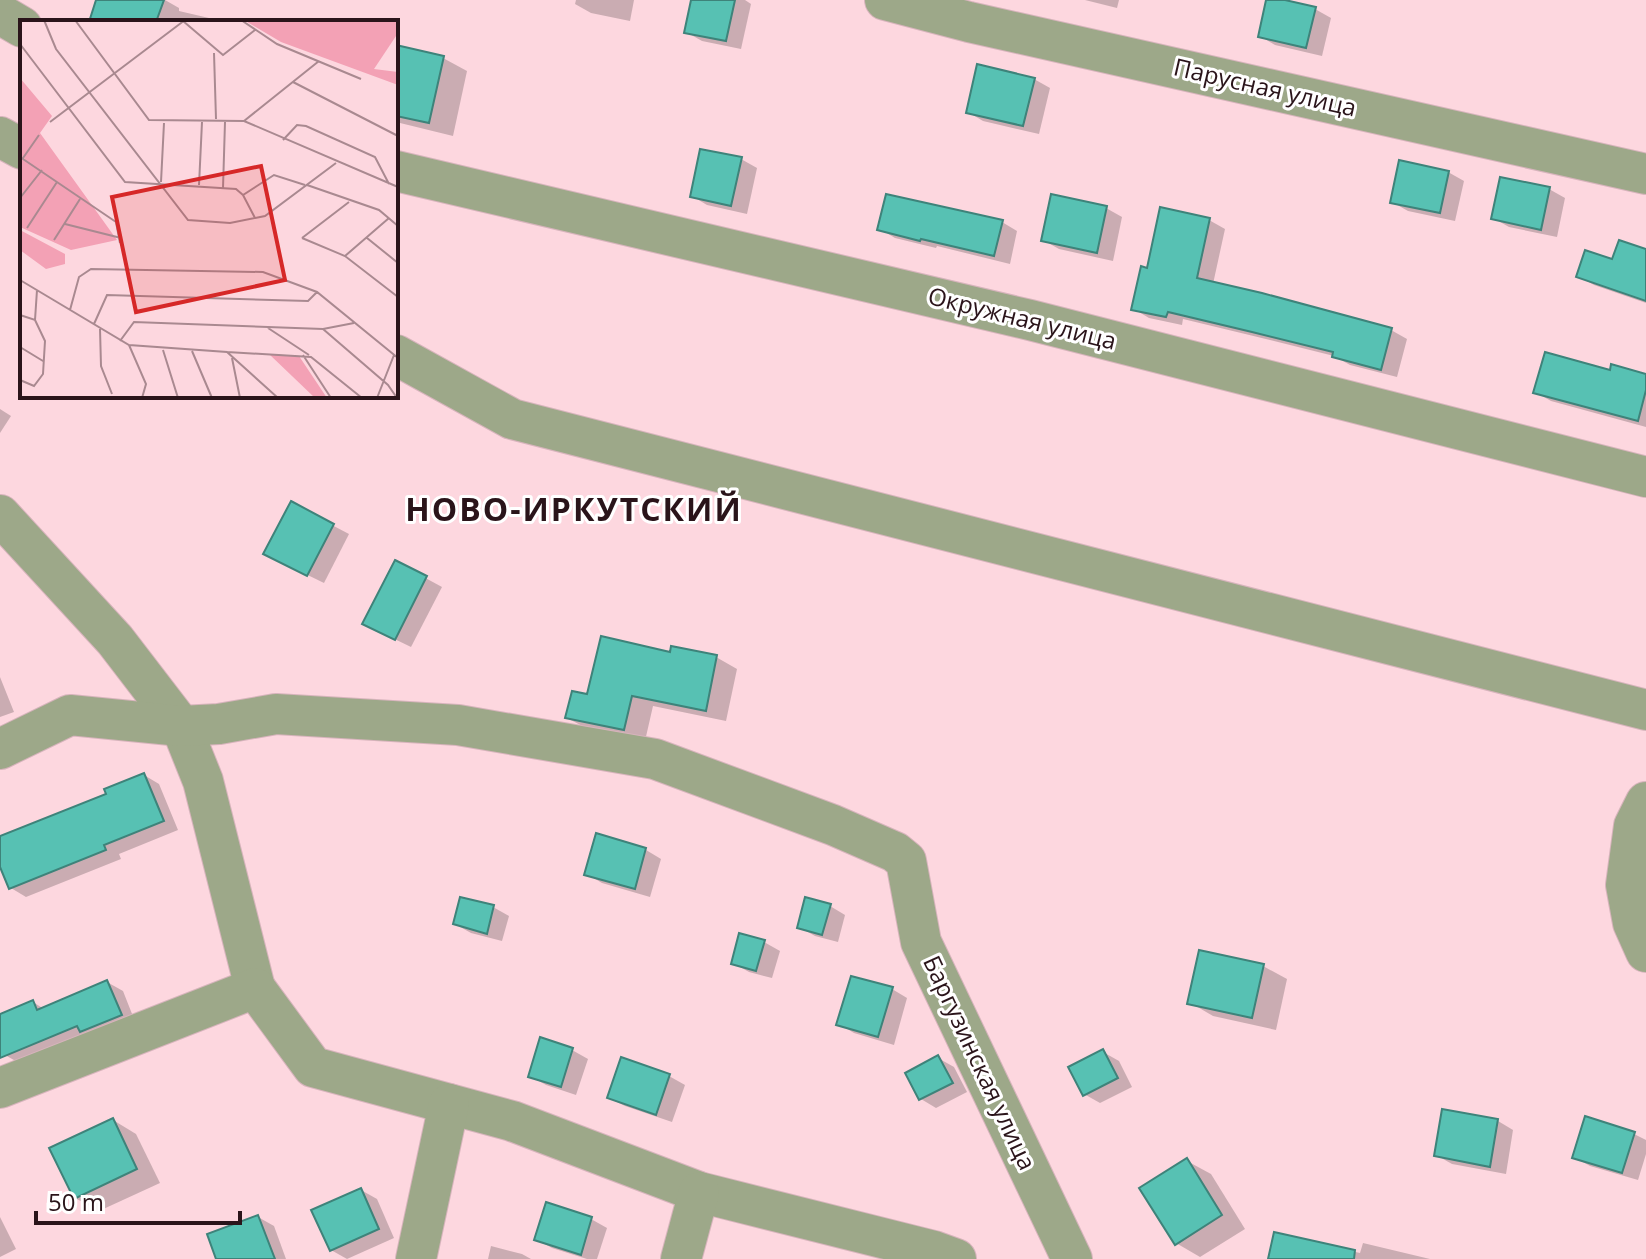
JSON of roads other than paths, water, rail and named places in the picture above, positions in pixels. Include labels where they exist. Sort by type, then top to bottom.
[{"type":"street","name":"Парусная улица","points":[[885,0],[1646,174]]},
{"type":"street","points":[[0,14],[20,26]]},
{"type":"street","points":[[0,137],[20,148]]},
{"type":"street","name":"Окружная улица","points":[[398,171],[1030,320],[1646,477]]},
{"type":"street","points":[[398,356],[512,419],[1646,710]]},
{"type":"street","points":[[0,515],[115,640],[181,726],[203,781],[255,988],[313,1067],[512,1121],[699,1192],[956,1259]]},
{"type":"street","name":"Баргузинская улица","points":[[181,726],[219,724],[276,714],[458,725],[655,759],[833,825],[895,852],[906,861],[921,942],[1072,1259]]},
{"type":"street","points":[[0,749],[70,715],[181,726]]},
{"type":"street","points":[[1645,808],[1634,826],[1626,885],[1633,923],[1646,952]]},
{"type":"street","points":[[0,1088],[255,988]]},
{"type":"street","points":[[416,1259],[449,1104]]},
{"type":"street","points":[[681,1259],[699,1192]]},
{"type":"district","name":"НОВО-ИРКУТСКИЙ","points":[[574,510]]}]
